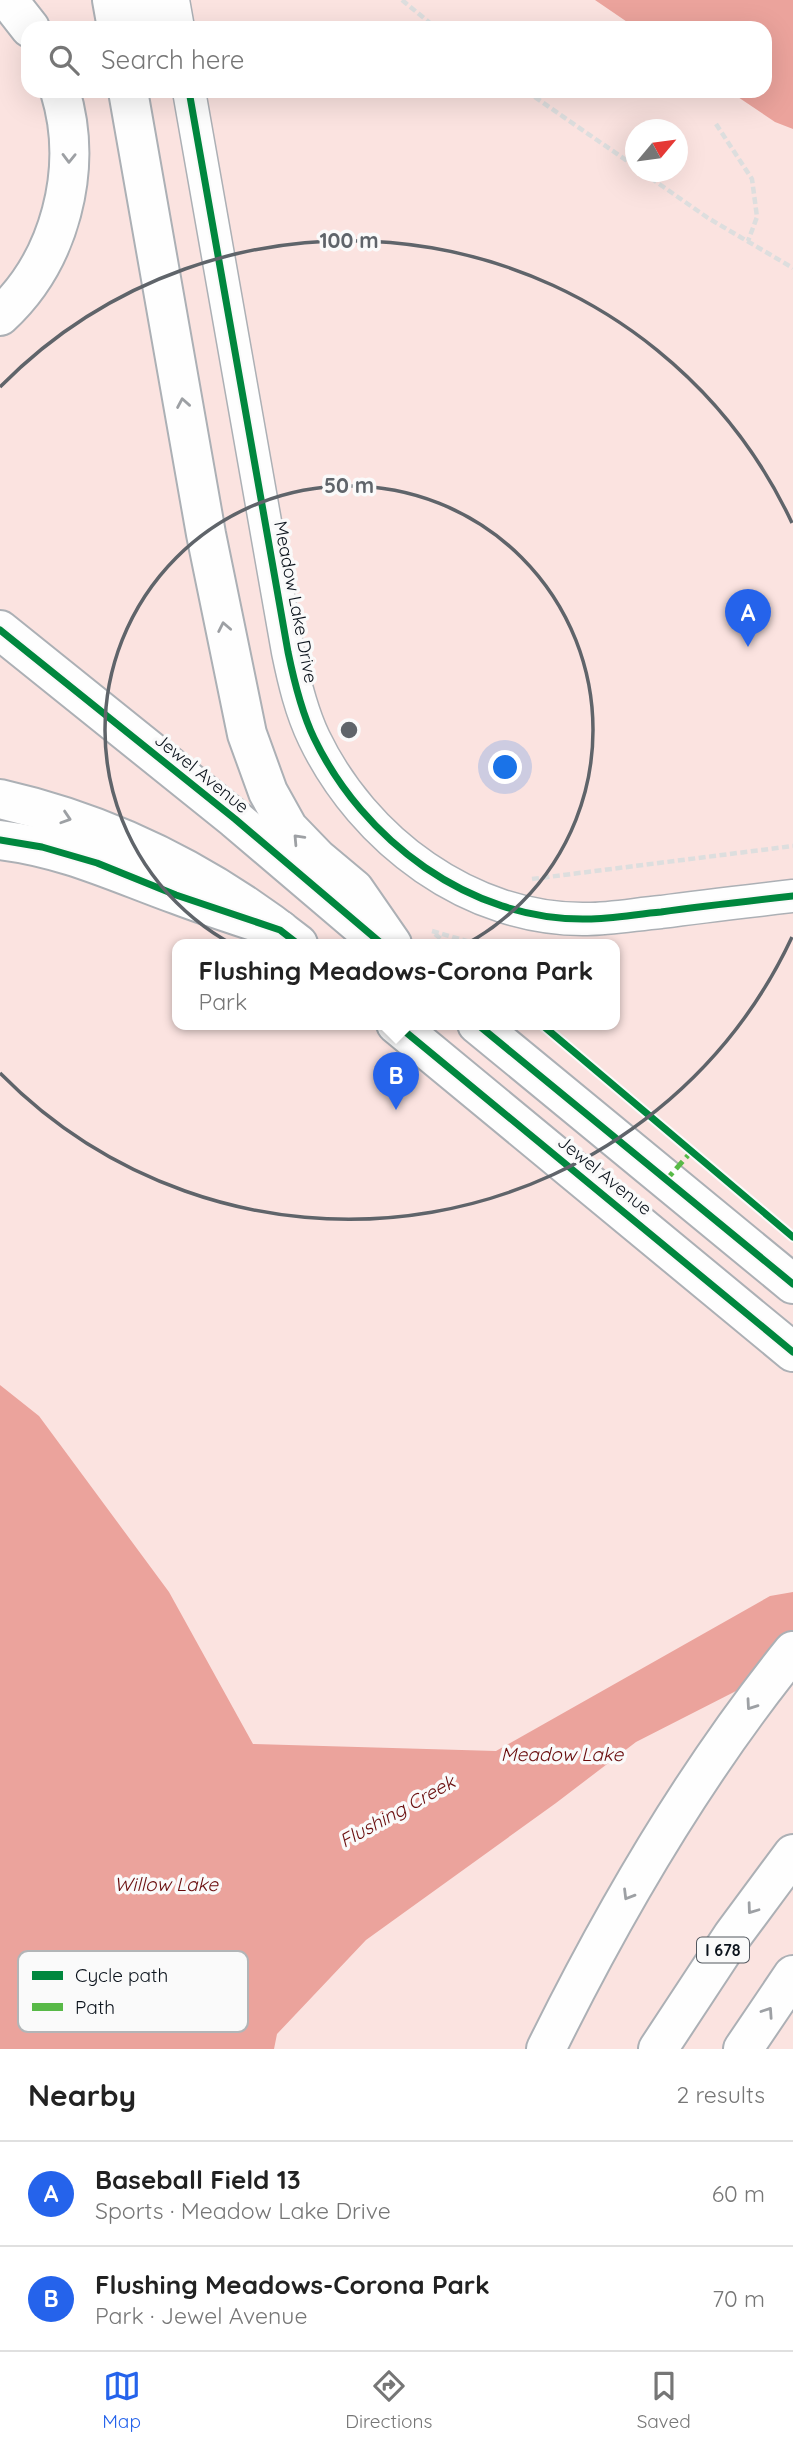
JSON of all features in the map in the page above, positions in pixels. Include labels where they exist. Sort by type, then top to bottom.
[{"type":"main road","points":[[8,0],[24,21]]},
{"type":"main road","points":[[113,0],[116,21]]},
{"type":"main road","points":[[146,21],[148,0]]},
{"type":"main road","points":[[0,316],[18,298],[44,257],[62,210],[69,165],[69,140],[61,98]]},
{"type":"main road","points":[[129,98],[206,534],[239,704],[253,753],[277,812],[288,828],[317,858],[354,889],[389,939]]},
{"type":"main road","points":[[142,98],[143,177]]},
{"type":"main road","name":"Jewel Avenue","points":[[0,630],[235,819],[376,939]]},
{"type":"main road","points":[[0,799],[55,814],[134,843],[220,888],[289,937]]},
{"type":"main road","points":[[0,840],[79,857],[289,937]]},
{"type":"main road","name":"Jewel Avenue","points":[[403,1030],[793,1352]]},
{"type":"main road","name":"Jewel Avenue","points":[[484,1030],[793,1284]]},
{"type":"main road","points":[[546,2049],[614,1919],[663,1837],[713,1759],[793,1651]]},
{"type":"main road","name":"I 678","points":[[658,2049],[733,1935],[793,1854]]},
{"type":"main road","points":[[743,2049],[793,1975]]},
{"type":"street","points":[[173,0],[177,21]]},
{"type":"street","name":"Meadow Lake Drive","points":[[190,98],[288,652],[298,695],[313,737],[359,809],[384,836],[413,860],[447,881],[483,898],[517,910],[549,917],[587,919],[793,896]]},
{"type":"path","points":[[402,0],[428,21]]},
{"type":"path","points":[[536,98],[625,160]]},
{"type":"path","points":[[716,124],[752,179],[757,217],[748,241]]},
{"type":"path","points":[[656,182],[708,218],[793,268]]},
{"type":"path","points":[[517,910],[529,879],[793,846]]},
{"type":"path","points":[[441,939],[432,931],[460,939]]},
{"type":"shaded area","points":[[0,0],[793,0],[793,2049],[0,2049]]},
{"type":"water","points":[[595,0],[793,0],[793,129],[775,122],[739,98],[772,98],[772,21],[626,21]]},
{"type":"water","name":"Willow Lake","points":[[0,1385],[39,1416],[169,1592],[253,1744],[496,1751],[770,1596],[793,1592],[793,1662],[636,1742],[366,1940],[277,2034],[274,2049],[0,2049]]},
{"type":"marked path","points":[[666,1180],[691,1152]]},
{"type":"cycle path","points":[[190,98],[290,663],[309,728],[335,775],[361,810],[391,841],[425,868],[462,890],[502,906],[544,916],[596,919],[793,896]]},
{"type":"cycle path","points":[[0,630],[235,819],[376,939]]},
{"type":"cycle path","points":[[0,840],[42,847],[97,863],[176,895],[280,930],[292,939]]},
{"type":"cycle path","points":[[403,1030],[793,1352]]},
{"type":"cycle path","points":[[484,1030],[793,1284]]},
{"type":"cycle path","points":[[548,1030],[793,1237]]},
{"type":"place","name":"Baseball Field 13","points":[[748,647]]},
{"type":"place","name":"Flushing Meadows-Corona Park","points":[[396,1110]]},
{"type":"water label","name":"Meadow Lake","points":[[562,1754]]},
{"type":"water label","name":"Flushing Creek","points":[[397,1811]]}]
